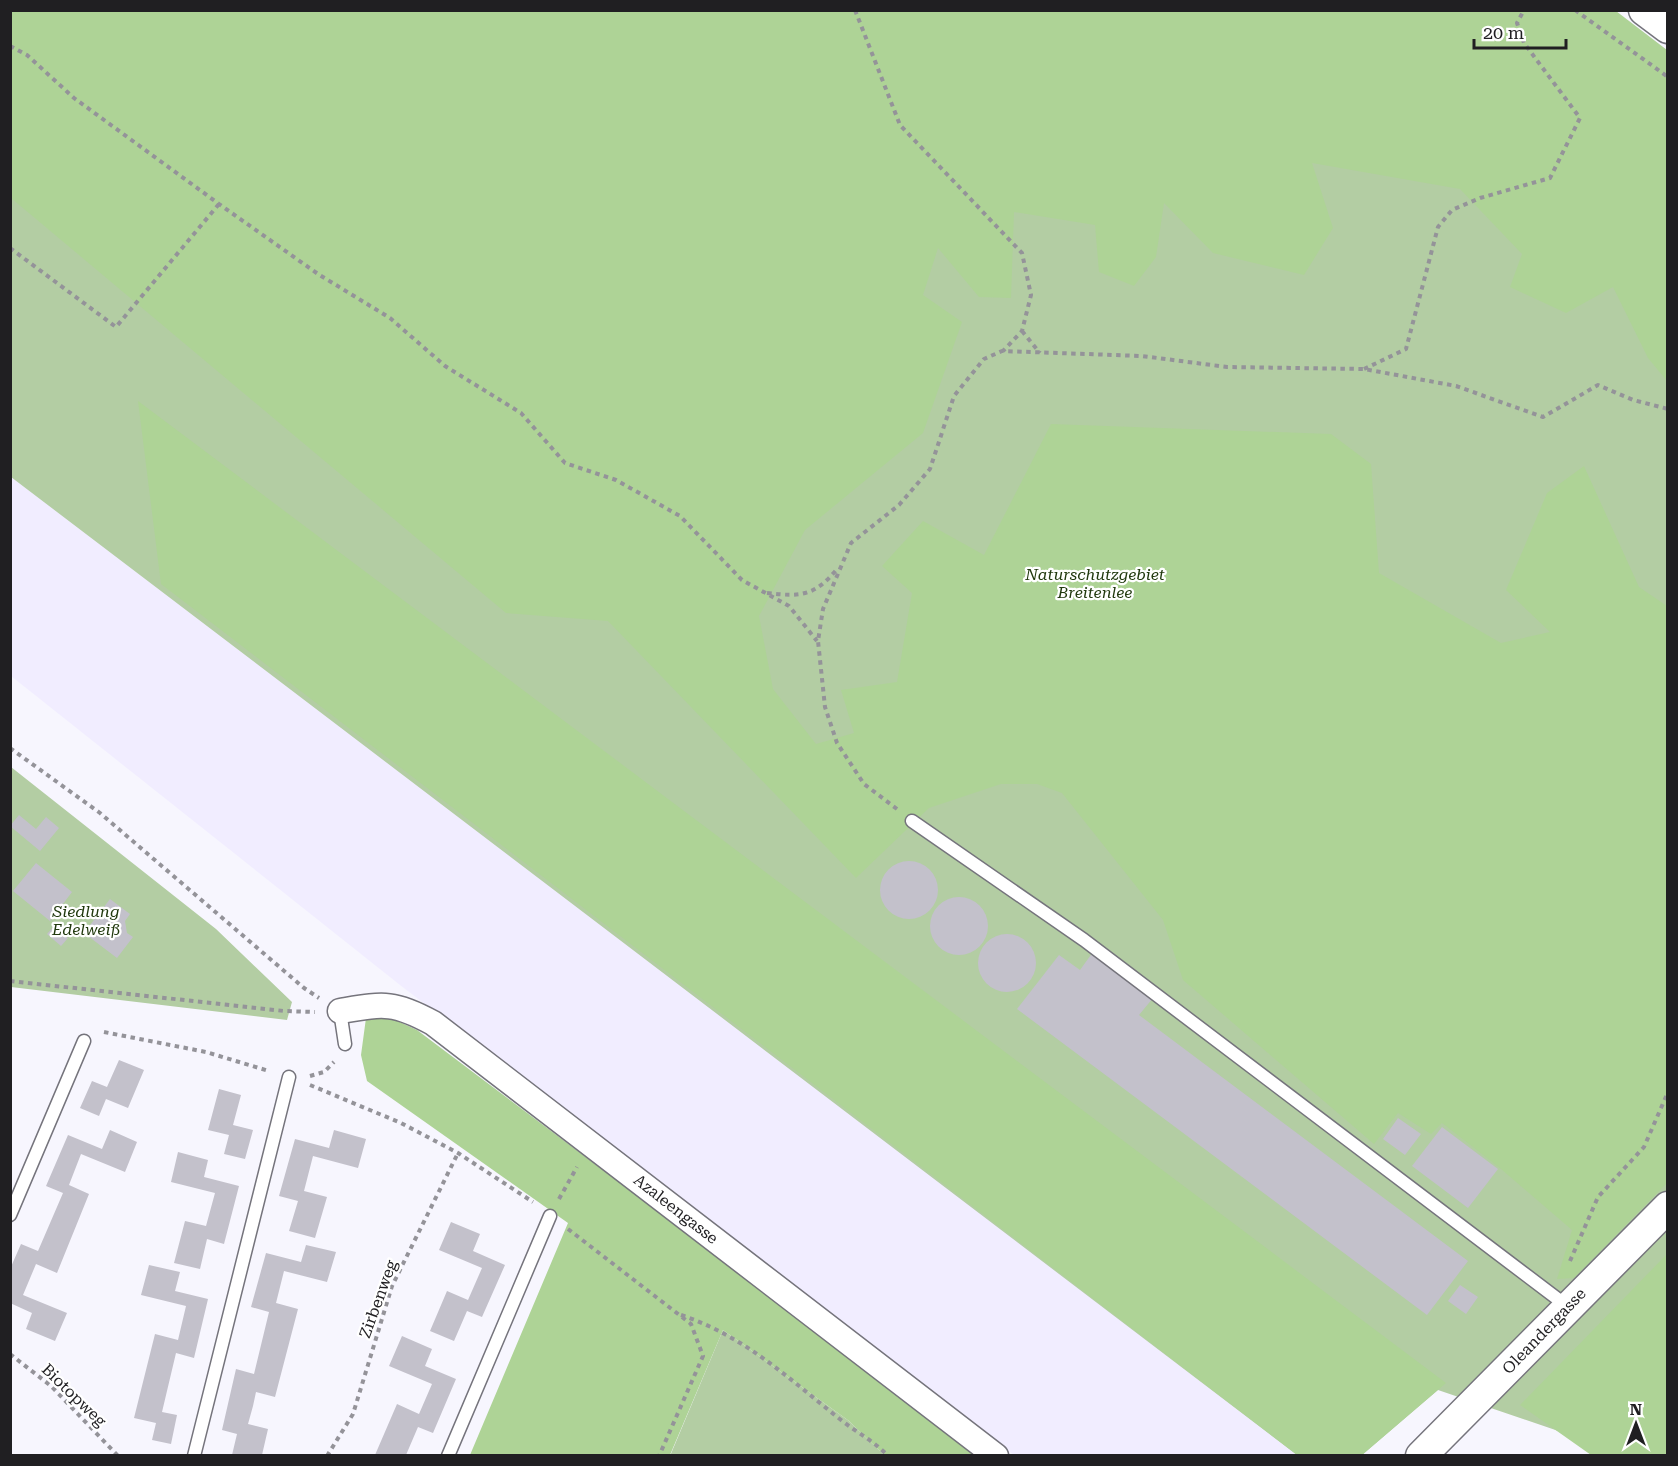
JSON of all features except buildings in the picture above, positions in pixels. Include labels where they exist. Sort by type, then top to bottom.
[{"type":"street","points":[[1644,10],[1668,28]]},
{"type":"street","name":"Azaleengasse","points":[[340,1011],[383,1004],[406,1008],[433,1023],[996,1455]]},
{"type":"street","name":"Oleandergasse","points":[[1421,1455],[1668,1207]]},
{"type":"lane","points":[[912,821],[1084,940],[1567,1306]]},
{"type":"lane","points":[[340,1011],[345,1044]]},
{"type":"lane","points":[[10,1215],[84,1041]]},
{"type":"lane","points":[[194,1455],[288,1077]]},
{"type":"lane","points":[[448,1455],[550,1216]]},
{"type":"path","points":[[855,10],[900,125],[1022,253],[1031,295],[1022,331],[1002,351],[984,359],[954,396],[930,469],[899,506],[851,543],[823,609],[818,641],[825,707],[837,743],[864,784],[912,821]]},
{"type":"path","points":[[1364,369],[1406,349],[1438,227],[1452,210],[1480,198],[1550,178],[1580,118],[1524,43],[1517,23],[1524,10]]},
{"type":"path","points":[[1575,10],[1668,77]]},
{"type":"path","points":[[10,46],[27,55],[74,98],[219,204],[318,274],[390,318],[445,366],[521,413],[565,463],[616,480],[680,516],[742,580],[789,606],[818,641]]},
{"type":"path","points":[[10,248],[116,327],[219,204]]},
{"type":"path","points":[[1022,331],[1040,353]]},
{"type":"path","points":[[1002,351],[1142,356],[1227,367],[1364,369],[1456,387],[1543,417],[1598,385],[1633,400],[1668,409]]},
{"type":"path","points":[[764,592],[793,596],[822,587],[842,562]]},
{"type":"path","points":[[10,748],[100,813],[304,988],[340,1011]]},
{"type":"path","points":[[10,981],[284,1011],[340,1011]]},
{"type":"path","points":[[84,1041],[94,1030],[206,1052],[288,1077],[401,1123],[458,1153],[550,1216],[674,1313],[692,1324],[703,1356],[660,1455]]},
{"type":"path","points":[[288,1077],[324,1072],[337,1059],[345,1044]]},
{"type":"path","points":[[1567,1306],[1565,1273],[1598,1197],[1644,1147],[1668,1092]]},
{"type":"path","points":[[550,1216],[591,1143]]},
{"type":"path","name":"Zirbenweg","points":[[327,1455],[353,1414],[393,1286],[458,1153]]},
{"type":"path","points":[[674,1313],[712,1325],[768,1359],[843,1422],[873,1440],[888,1455]]},
{"type":"path","name":"Biotopweg","points":[[10,1354],[51,1386],[118,1455]]},
{"type":"shaded area","points":[[10,474],[1297,1455],[1014,1455],[400,985],[11,676]]},
{"type":"green space","points":[[10,11],[1616,11],[1667,50],[1667,381],[1648,358],[1613,287],[1566,313],[1510,287],[1522,254],[1460,189],[1312,163],[1333,228],[1304,275],[1213,253],[1164,203],[1156,257],[1134,286],[1099,272],[1095,225],[1014,212],[1011,298],[979,297],[938,248],[923,295],[962,322],[923,433],[805,530],[759,616],[773,689],[816,744],[854,733],[841,690],[897,682],[912,593],[882,566],[923,521],[984,555],[1051,424],[1331,434],[1371,464],[1379,573],[1501,643],[1550,632],[1506,590],[1547,493],[1584,466],[1639,587],[1667,606],[1667,1183],[1574,1278],[1557,1279],[1572,1230],[1501,1169],[1442,1123],[1431,1134],[1398,1113],[1374,1144],[1183,980],[1163,920],[1062,793],[1037,784],[1001,784],[929,808],[856,878],[608,621],[506,613],[11,198]]},
{"type":"green space","name":"Naturschutzgebiet Breitenlee","points":[[11,11],[1668,50],[1667,1455],[1573,1436],[1438,1390],[1362,1455],[1297,1455],[11,477]]},
{"type":"green space","points":[[138,401],[1446,1383],[1362,1455],[1297,1455],[161,584]]},
{"type":"green space","name":"Siedlung Edelweiß","points":[[11,767],[216,929],[292,1002],[287,1020],[11,987]]},
{"type":"green space","points":[[366,1018],[391,1018],[417,1030],[981,1455],[884,1455],[849,1421],[723,1330],[670,1455],[470,1455],[568,1223],[367,1081],[361,1055]]},
{"type":"green space","points":[[1667,1254],[1667,1455],[1591,1455],[1520,1405]]},
{"type":"green space","points":[[723,1330],[849,1421],[884,1455],[670,1456]]}]
